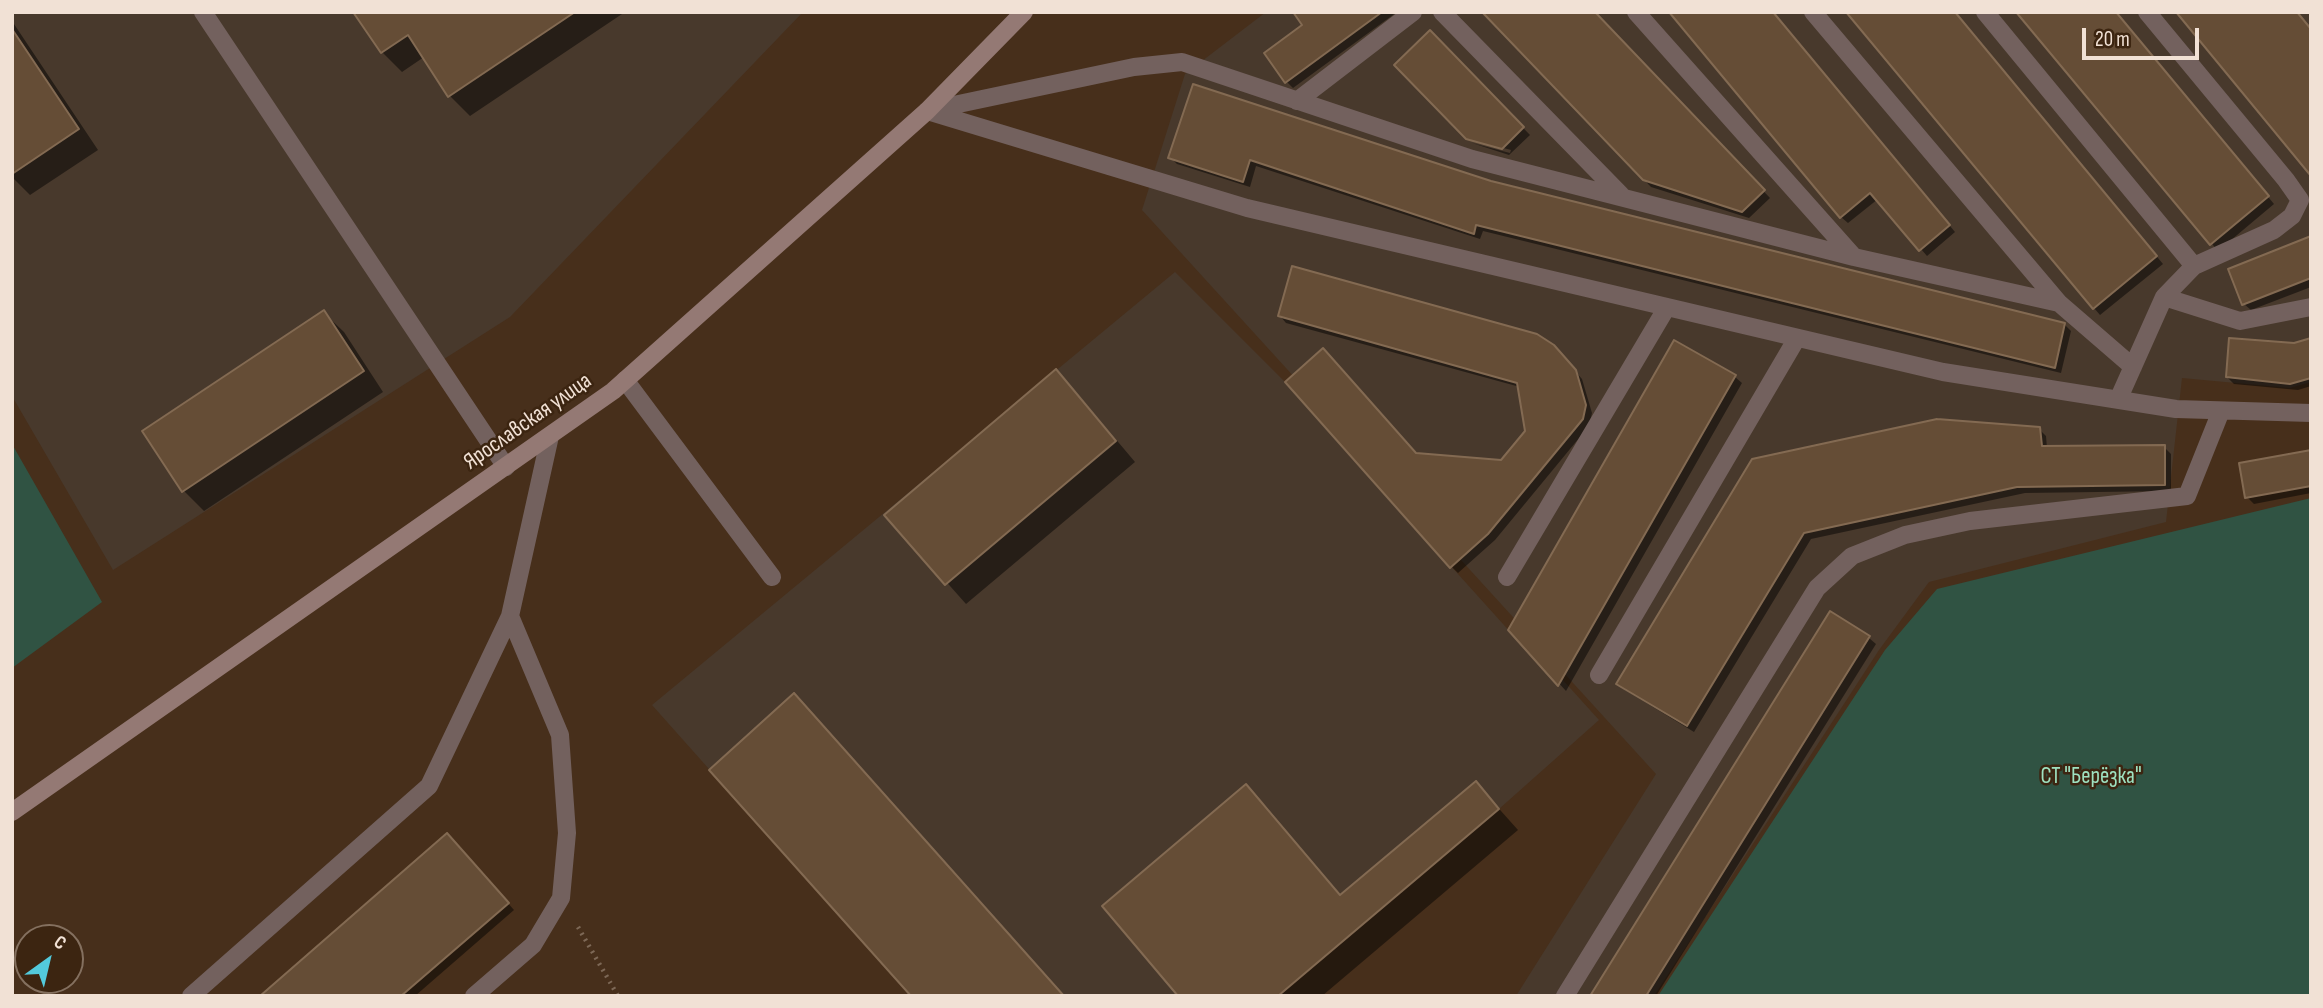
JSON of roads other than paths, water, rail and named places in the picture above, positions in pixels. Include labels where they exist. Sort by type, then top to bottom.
[{"type":"main road","name":"Ярославская улица","points":[[12,812],[550,436],[625,380],[927,111],[1024,12]]},
{"type":"lane","points":[[203,12],[506,467]]},
{"type":"lane","points":[[1297,101],[1413,12]]},
{"type":"lane","points":[[1442,12],[1622,197]]},
{"type":"lane","points":[[1636,12],[1854,257]]},
{"type":"lane","points":[[1813,12],[2059,303],[2133,367]]},
{"type":"lane","points":[[1985,12],[2194,266]]},
{"type":"lane","points":[[2118,400],[2164,297],[2194,266],[2274,230],[2292,216],[2300,200],[2147,12]]},
{"type":"lane","points":[[927,111],[1134,67],[1182,62],[1472,159],[1854,257],[2059,303]]},
{"type":"lane","points":[[927,111],[1247,208],[1943,372],[2176,409],[2311,412]]},
{"type":"lane","points":[[2164,297],[2240,321],[2311,307]]},
{"type":"lane","points":[[1507,577],[1667,307]]},
{"type":"lane","points":[[1599,675],[1797,338]]},
{"type":"lane","points":[[625,380],[772,578]]},
{"type":"lane","points":[[1565,996],[1817,588],[1852,556],[1905,535],[1970,521],[2187,496],[2221,411]]},
{"type":"lane","points":[[191,996],[429,786],[510,616],[550,436]]},
{"type":"lane","points":[[474,996],[533,945],[561,898],[567,833],[560,735],[510,616]]},
{"type":"park label","name":"СТ \"Берёзка\"","points":[[2091,777]]}]
